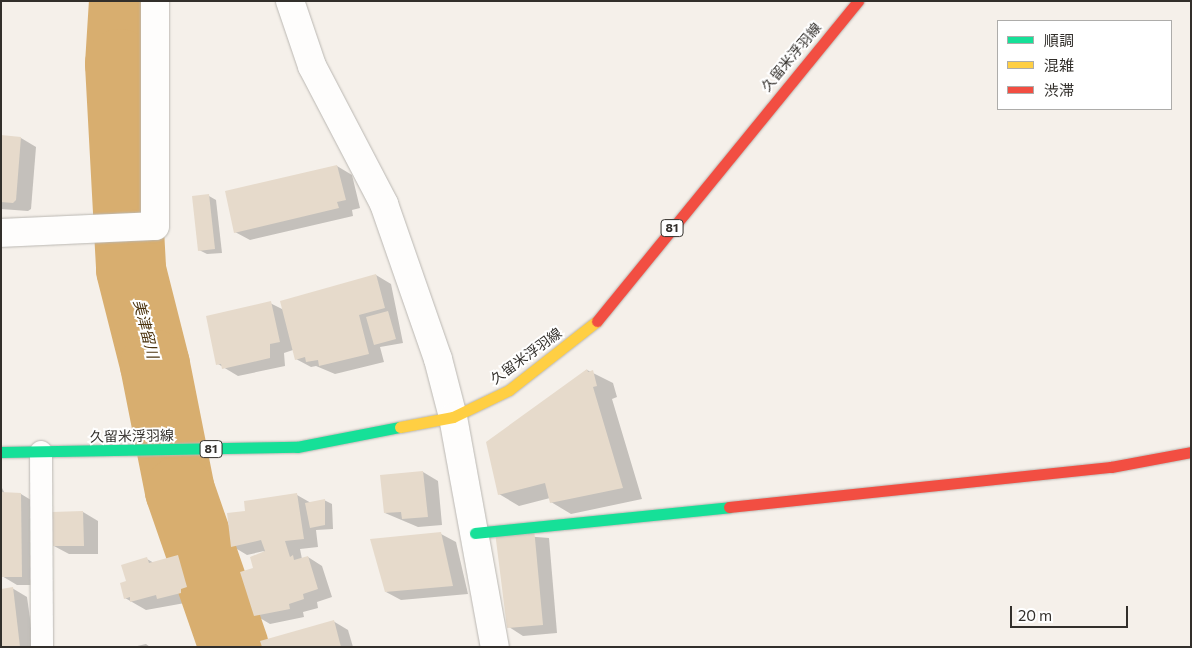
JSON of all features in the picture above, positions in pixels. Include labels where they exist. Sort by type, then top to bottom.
[{"type":"main road","name":"久留米浮羽線","points":[[1,452],[297,447],[453,417],[509,390],[596,322],[858,1]]},
{"type":"main road","points":[[475,533],[1101,468],[1191,452]]},
{"type":"street","points":[[1,233],[155,226],[156,1]]},
{"type":"street","points":[[290,1],[312,66],[384,204],[438,359],[453,417],[495,647]]},
{"type":"lane","points":[[41,452],[42,647]]},
{"type":"building","points":[[1,135],[21,137],[16,200],[13,203],[1,202]]},
{"type":"building","points":[[337,165],[346,200],[337,202],[339,208],[234,233],[225,191]]},
{"type":"building","points":[[209,194],[215,249],[198,251],[192,196]]},
{"type":"building","points":[[376,274],[385,308],[359,315],[369,354],[319,366],[318,360],[306,362],[305,357],[295,360],[280,301]]},
{"type":"building","points":[[271,301],[280,342],[270,344],[270,358],[222,369],[221,364],[216,365],[206,316]]},
{"type":"building","points":[[388,311],[396,339],[374,345],[366,317]]},
{"type":"building","points":[[587,369],[588,372],[593,370],[597,386],[593,387],[623,488],[550,503],[545,483],[498,495],[486,442]]},
{"type":"building","points":[[423,471],[428,517],[402,519],[401,512],[384,513],[380,475]]},
{"type":"building","points":[[1,492],[21,493],[22,577],[1,577]]},
{"type":"building","points":[[297,493],[304,539],[285,541],[290,557],[293,555],[294,560],[308,556],[318,589],[303,594],[304,599],[289,604],[290,609],[254,616],[240,572],[253,568],[250,557],[265,551],[261,540],[231,547],[227,513],[245,511],[244,501]]},
{"type":"building","points":[[325,499],[325,525],[310,528],[305,503]]},
{"type":"building","points":[[83,511],[84,546],[53,546],[52,512]]},
{"type":"building","points":[[534,528],[543,625],[507,628],[495,532]]},
{"type":"building","points":[[441,532],[453,586],[385,592],[370,539]]},
{"type":"building","points":[[178,555],[187,587],[181,589],[181,593],[157,599],[156,595],[130,602],[130,597],[124,599],[120,583],[126,581],[121,565],[147,557],[149,563]]},
{"type":"building","points":[[13,587],[20,647],[1,647],[1,589]]},
{"type":"building","points":[[334,620],[341,647],[262,647],[260,641]]},
{"type":"waterway","name":"美津留川","points":[[124,1],[120,64],[131,270],[155,365],[180,491],[234,647]]},
{"type":"traffic: fast","points":[[1,452],[297,447],[400,427]]},
{"type":"traffic: fast","points":[[475,533],[729,507]]},
{"type":"traffic: slow","points":[[400,427],[453,417],[509,390],[597,321]]},
{"type":"traffic: jam","points":[[597,321],[858,1]]},
{"type":"traffic: jam","points":[[729,507],[1111,467],[1191,452]]}]
